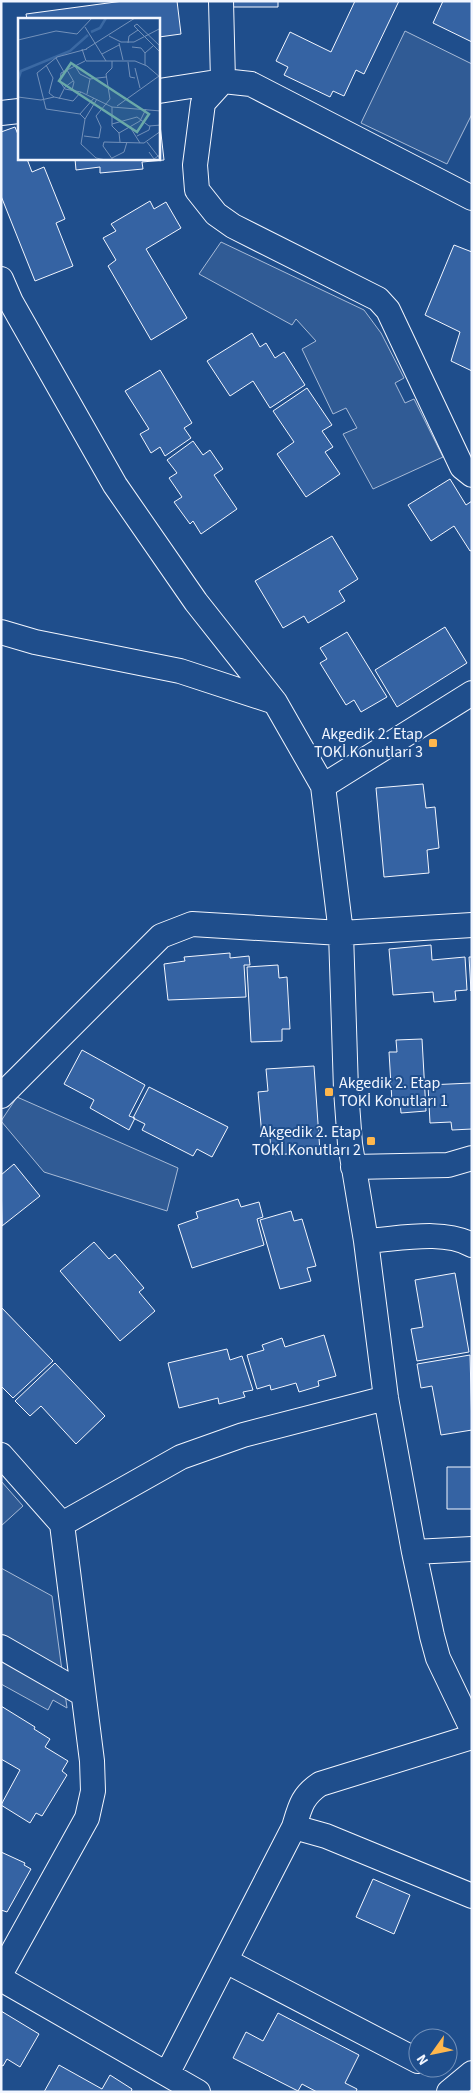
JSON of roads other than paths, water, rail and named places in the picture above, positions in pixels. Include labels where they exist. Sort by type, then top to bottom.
[{"type":"street","points":[[221,1],[223,81],[203,103],[195,165],[197,190],[216,214],[233,226],[378,299],[388,310],[462,467],[472,475]]},
{"type":"street","points":[[160,91],[223,81],[251,84],[472,198]]},
{"type":"street","points":[[1,113],[18,110]]},
{"type":"street","points":[[1,279],[11,302],[114,485],[196,602],[275,702],[323,786],[340,933],[346,1090],[353,1167],[366,1240],[386,1398],[414,1552],[438,1658],[472,1729]]},
{"type":"street","points":[[1,632],[35,642],[180,671],[275,702]]},
{"type":"street","points":[[323,786],[472,693]]},
{"type":"street","points":[[1,1096],[161,936],[192,924],[340,933],[472,925]]},
{"type":"street","points":[[353,1167],[448,1165],[472,1158]]},
{"type":"street","points":[[366,1240],[434,1237],[460,1239],[472,1245]]},
{"type":"street","points":[[62,1524],[181,1456],[243,1435],[386,1398]]},
{"type":"street","points":[[1,1454],[62,1524],[93,1791],[87,1818],[1,1973]]},
{"type":"street","points":[[414,1552],[472,1549]]},
{"type":"street","points":[[1,1647],[83,1694]]},
{"type":"street","points":[[167,2074],[294,1827],[303,1798],[320,1784],[472,1737]]},
{"type":"street","points":[[294,1827],[326,1836],[472,1896]]},
{"type":"street","points":[[226,1961],[408,2056]]},
{"type":"street","points":[[1,1979],[198,2092]]},
{"type":"street","points":[[449,2092],[472,2073]]},
{"type":"place","name":"Akgedik 2. Etap TOKİ Konutları 3","points":[[433,743]]},
{"type":"place","name":"Akgedik 2. Etap TOKİ Konutları 1","points":[[329,1092]]},
{"type":"place","name":"Akgedik 2. Etap TOKİ Konutları 2","points":[[371,1141]]}]
